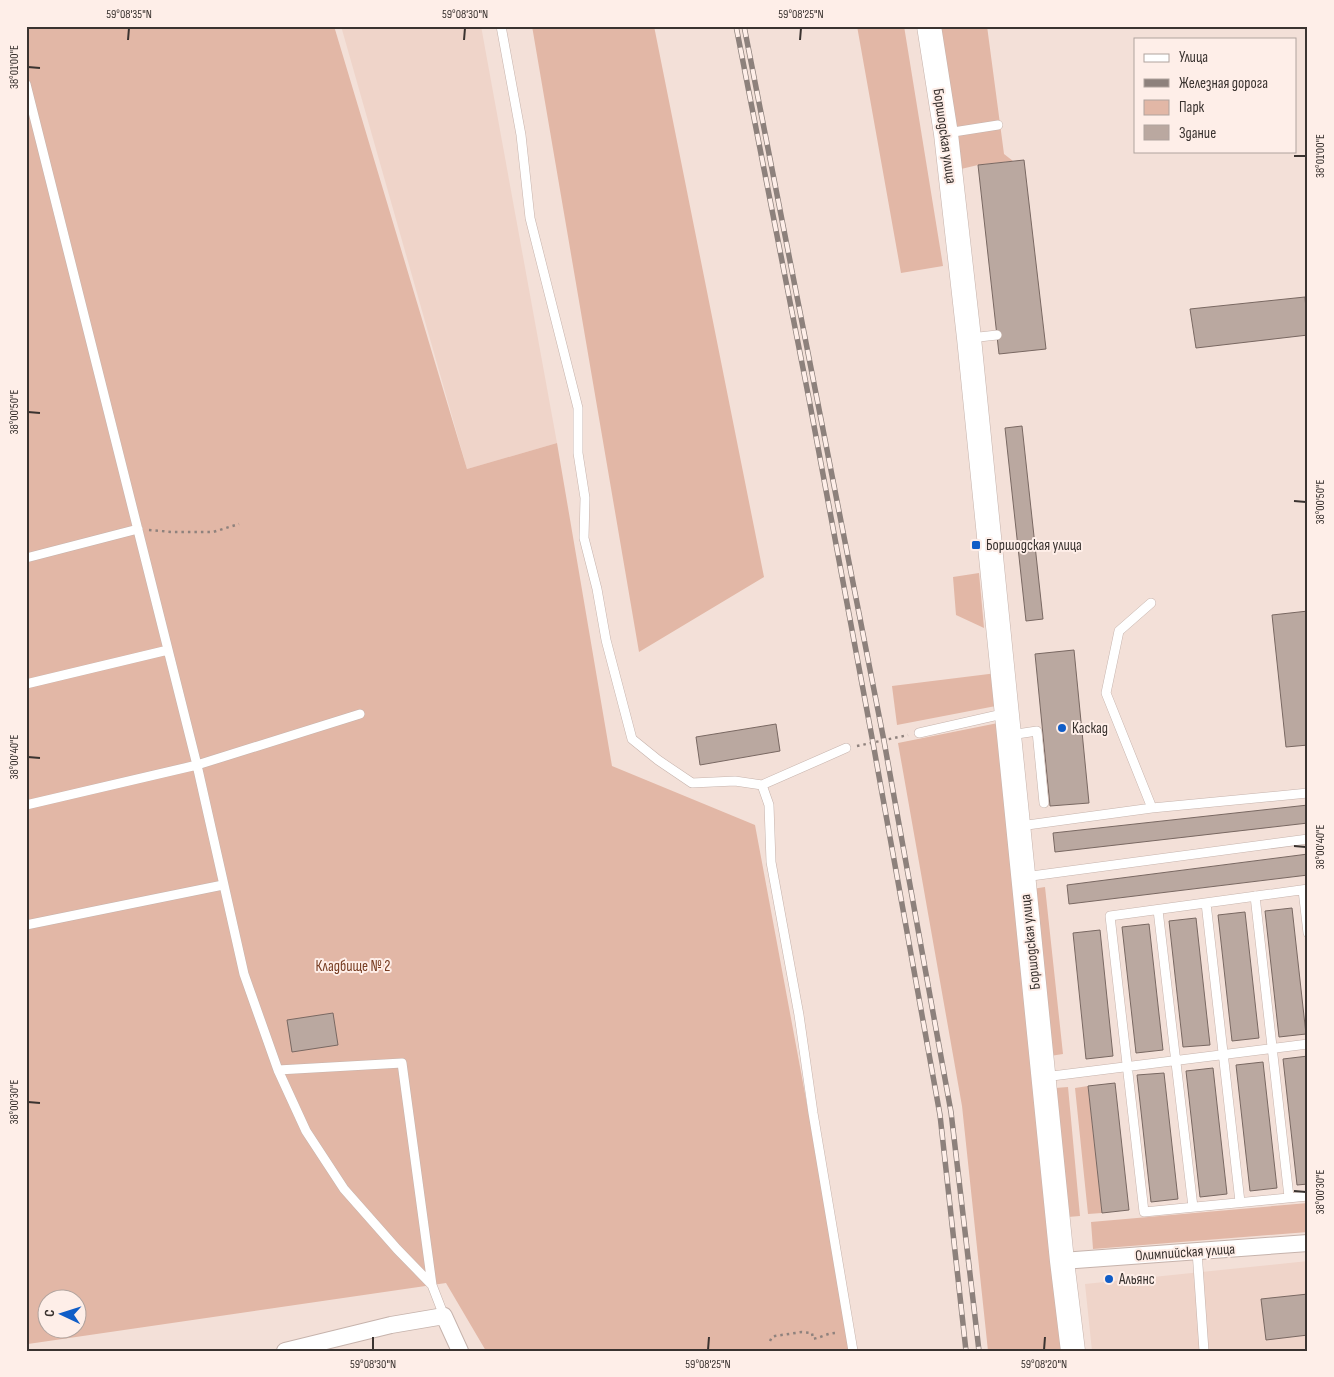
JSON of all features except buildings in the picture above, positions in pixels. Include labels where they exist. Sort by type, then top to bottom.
[{"type":"street","name":"Боршодская улица","points":[[929,26],[946,134],[969,338],[1062,1261],[1073,1351]]},
{"type":"street","name":"Олимпийская улица","points":[[1062,1261],[1308,1243]]},
{"type":"street","points":[[285,1351],[391,1325],[444,1316],[460,1351]]},
{"type":"lane","points":[[501,26],[521,135],[530,218],[578,408],[578,453],[585,498],[584,538],[597,589],[606,640],[632,739],[692,784],[735,781],[762,785],[846,748]]},
{"type":"lane","points":[[26,84],[197,765],[244,974],[278,1070],[306,1132],[344,1189],[432,1285]]},
{"type":"lane","points":[[946,134],[998,124]]},
{"type":"lane","points":[[969,338],[997,335]]},
{"type":"lane","points":[[26,558],[138,529]]},
{"type":"lane","points":[[1151,603],[1119,632],[1106,693],[1152,808]]},
{"type":"lane","points":[[26,684],[168,650]]},
{"type":"lane","points":[[26,805],[197,765],[360,714]]},
{"type":"lane","points":[[919,733],[1008,724],[1037,730],[1044,803]]},
{"type":"lane","points":[[762,785],[769,805],[771,862],[799,1015],[813,1113],[854,1351]]},
{"type":"lane","points":[[1019,826],[1152,808],[1308,793]]},
{"type":"lane","points":[[1024,877],[1308,839]]},
{"type":"lane","points":[[26,925],[223,885]]},
{"type":"lane","points":[[1308,933],[1305,889],[1110,916],[1144,1212],[1308,1196]]},
{"type":"lane","points":[[1255,896],[1289,1197]]},
{"type":"lane","points":[[1206,903],[1240,1202]]},
{"type":"lane","points":[[1158,910],[1193,1207]]},
{"type":"lane","points":[[1044,1077],[1308,1044]]},
{"type":"lane","points":[[278,1070],[402,1063],[432,1285],[444,1316]]},
{"type":"lane","points":[[1196,1251],[1204,1351]]},
{"type":"path","points":[[138,529],[172,532],[213,532],[239,524]]},
{"type":"path","points":[[846,748],[919,733]]},
{"type":"path","points":[[770,1341],[772,1337],[802,1332],[812,1333],[814,1338],[820,1338],[850,1329]]},
{"type":"shaded area","points":[[341,26],[481,26],[557,443],[467,469]]},
{"type":"shaded area","points":[[1308,1261],[1308,1351],[1092,1351],[1085,1284]]},
{"type":"green space","name":"Кладбище № 2","points":[[26,26],[334,26],[467,469],[557,443],[612,766],[755,825],[814,1142],[849,1351],[486,1351],[446,1283],[88,1335],[88,1290],[38,1290],[38,1340],[55,1340],[28,1344],[26,1339]]},
{"type":"green space","points":[[532,26],[654,26],[764,577],[639,652]]},
{"type":"green space","points":[[857,26],[904,26],[943,266],[901,273]]},
{"type":"green space","points":[[987,26],[1004,154],[1013,161],[961,169],[940,27]]},
{"type":"green space","points":[[979,573],[984,628],[956,615],[953,577]]},
{"type":"green space","points":[[997,673],[1001,705],[897,725],[892,686]]},
{"type":"green space","points":[[1003,722],[1067,1351],[988,1351],[962,1106],[898,743]]},
{"type":"green space","points":[[1045,887],[1063,1054],[1050,1056],[1032,889]]},
{"type":"green space","points":[[1088,1086],[1102,1213],[1088,1214],[1075,1088]]},
{"type":"green space","points":[[1068,1087],[1080,1216],[1068,1217],[1055,1088]]},
{"type":"green space","points":[[1308,1203],[1308,1232],[1093,1249],[1091,1222]]},
{"type":"railway","points":[[736,26],[809,399],[940,1115],[966,1351]]},
{"type":"railway","points":[[744,26],[884,741],[951,1112],[979,1351]]},
{"type":"place","name":"Боршодская улица","points":[[976,545]]},
{"type":"place","name":"Каскад","points":[[1062,728]]},
{"type":"place","name":"Альянс","points":[[1109,1279]]}]
